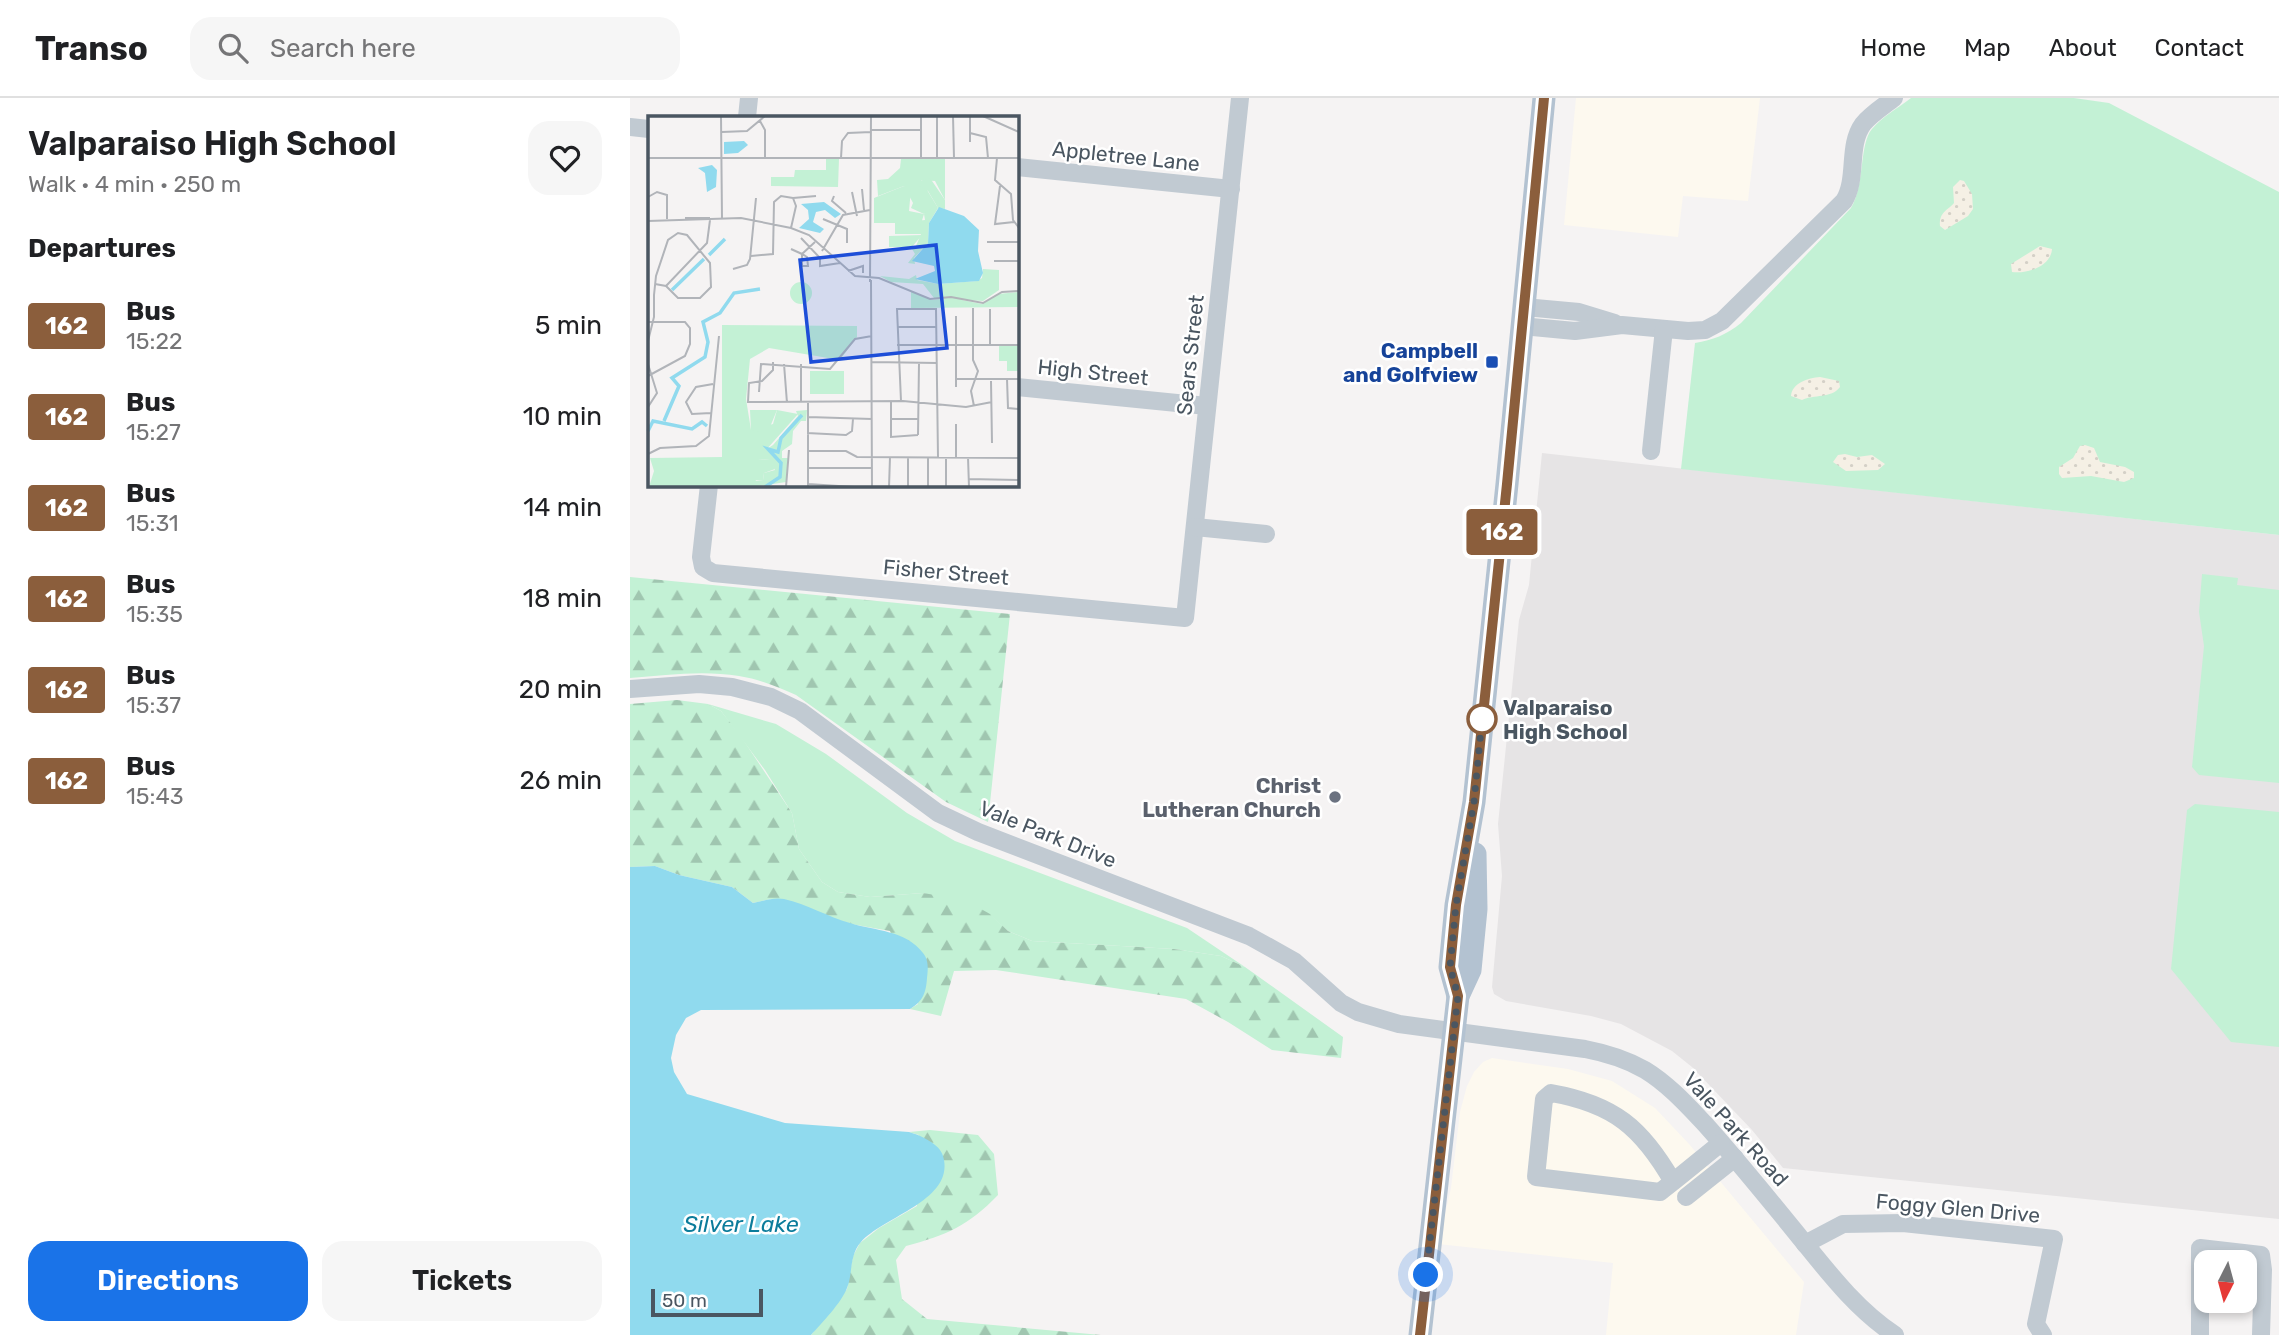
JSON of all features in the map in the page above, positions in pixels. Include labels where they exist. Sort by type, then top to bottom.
[{"type":"main road","points":[[1420,1335],[1453,1031],[1458,996],[1470,970],[1476,909],[1474,802],[1544,98]]},
{"type":"street","points":[[747,116],[749,98]]},
{"type":"street","name":"Sears Street","points":[[1185,618],[1240,98]]},
{"type":"street","points":[[1523,316],[1575,331],[1622,325],[1705,330],[1722,321],[1838,208],[1851,186],[1858,133],[1867,119],[1894,98]]},
{"type":"street","points":[[630,127],[648,129]]},
{"type":"street","name":"Appletree Lane","points":[[1018,167],[1231,189]]},
{"type":"street","points":[[1651,451],[1664,329]]},
{"type":"street","name":"High Street","points":[[1018,387],[1208,406]]},
{"type":"street","name":"Fisher Street","points":[[709,486],[701,557],[703,567],[713,573],[1185,618]]},
{"type":"street","points":[[1195,527],[1266,534]]},
{"type":"street","name":"Vale Park Drive","points":[[630,689],[699,684],[732,687],[771,697],[800,711],[938,813],[978,832],[1249,936],[1294,961],[1341,1003],[1358,1012],[1399,1024],[1453,1031]]},
{"type":"street","name":"Vale Park Road","points":[[1453,1031],[1585,1049],[1622,1059],[1646,1071],[1668,1087],[1735,1158],[1859,1306],[1895,1335]]},
{"type":"street","points":[[1673,1182],[1644,1137],[1612,1111],[1577,1098],[1551,1093],[1544,1099],[1536,1177],[1660,1192],[1673,1182],[1721,1143]]},
{"type":"street","points":[[1686,1197],[1735,1158]]},
{"type":"street","name":"Foggy Glen Drive","points":[[1805,1244],[1843,1223],[1903,1223],[2054,1239],[2036,1324],[2043,1335]]},
{"type":"street","points":[[2200,1335],[2200,1248],[2262,1255],[2261,1335]]},
{"type":"shaded area","points":[[1576,98],[1760,98],[1748,201],[1683,196],[1678,237],[1564,225]]},
{"type":"shaded area","name":"Valparaiso High School","points":[[1542,453],[2279,535],[2279,1219],[1783,1168],[1752,1130],[1692,1067],[1672,1051],[1621,1024],[1506,1001],[1494,994],[1492,987],[1502,876],[1498,824],[1519,620],[1529,585]]},
{"type":"shaded area","points":[[1492,1058],[1568,1069],[1612,1081],[1655,1108],[1689,1144],[1804,1282],[1796,1335],[1606,1335],[1613,1263],[1438,1244],[1451,1188],[1460,1112],[1467,1086],[1474,1072],[1483,1062]]},
{"type":"green space","points":[[1911,98],[2074,98],[2109,103],[2279,192],[2279,535],[1681,469],[1695,343],[1719,336],[1741,323],[1851,208],[1858,188],[1868,136],[1880,121]]},
{"type":"green space","points":[[2202,574],[2238,578],[2237,585],[2279,590],[2279,783],[2199,775],[2192,767],[2204,646],[2199,612]]},
{"type":"green space","points":[[630,577],[1010,614],[988,822],[946,802],[796,695],[782,689],[754,679],[712,673],[630,678]]},
{"type":"green space","points":[[677,700],[708,704],[721,711],[792,813],[799,849],[822,882],[838,892],[870,897],[923,893],[965,900],[990,914],[1008,931],[1032,941],[1174,949],[1221,956],[1245,967],[1343,1037],[1341,1058],[1272,1050],[1186,999],[996,970],[954,971],[941,1016],[910,1009],[918,1004],[890,931],[851,924],[771,899],[753,903],[732,887],[679,875],[655,866],[630,867],[630,704]]},
{"type":"green space","points":[[708,704],[776,724],[826,754],[907,813],[955,841],[1187,928],[1245,967],[1221,956],[1174,949],[1032,941],[1008,931],[989,914],[923,893],[870,897],[838,892],[822,882],[799,849],[792,813],[765,770],[721,711]]},
{"type":"green space","points":[[2195,804],[2279,812],[2279,1047],[2231,1042],[2171,969],[2187,810]]},
{"type":"green space","points":[[930,1130],[978,1135],[994,1154],[998,1195],[967,1222],[933,1238],[906,1246],[896,1260],[902,1299],[927,1319],[1101,1335],[811,1335],[847,1289],[853,1256],[860,1243],[879,1228],[917,1206],[919,1135],[909,1132]]},
{"type":"sand","points":[[1960,180],[1964,181],[1972,194],[1973,209],[1968,216],[1945,230],[1940,226],[1941,218],[1954,203],[1953,187]]},
{"type":"sand","points":[[2040,246],[2052,249],[2048,260],[2038,268],[2012,272],[2011,264]]},
{"type":"sand","points":[[1820,377],[1839,381],[1840,387],[1827,395],[1802,400],[1791,396],[1797,385]]},
{"type":"sand","points":[[2080,446],[2094,448],[2100,462],[2125,467],[2134,472],[2134,478],[2124,482],[2091,476],[2062,478],[2059,467],[2073,458]]},
{"type":"sand","points":[[1838,455],[1857,457],[1872,455],[1885,464],[1878,470],[1846,471],[1833,462]]},
{"type":"water","name":"Silver Lake","points":[[655,866],[679,875],[732,887],[753,903],[784,899],[860,926],[890,932],[916,945],[928,965],[925,992],[921,1000],[910,1009],[701,1010],[686,1018],[676,1035],[671,1058],[674,1072],[687,1094],[785,1123],[909,1132],[929,1141],[943,1156],[944,1171],[939,1184],[929,1196],[872,1233],[857,1247],[844,1294],[811,1335],[630,1335],[630,867]]},
{"type":"bus line","name":"162","points":[[1420,1335],[1458,996],[1450,967],[1456,905],[1474,802],[1544,98]]},
{"type":"place","name":"Campbell and Golfview","points":[[1492,362]]},
{"type":"place","name":"Valparaiso High School","points":[[1482,719]]},
{"type":"place","name":"Christ Lutheran Church","points":[[1335,797]]},
{"type":"route","points":[[1426,1275],[1458,996],[1450,967],[1456,905],[1474,802],[1482,719]]}]
